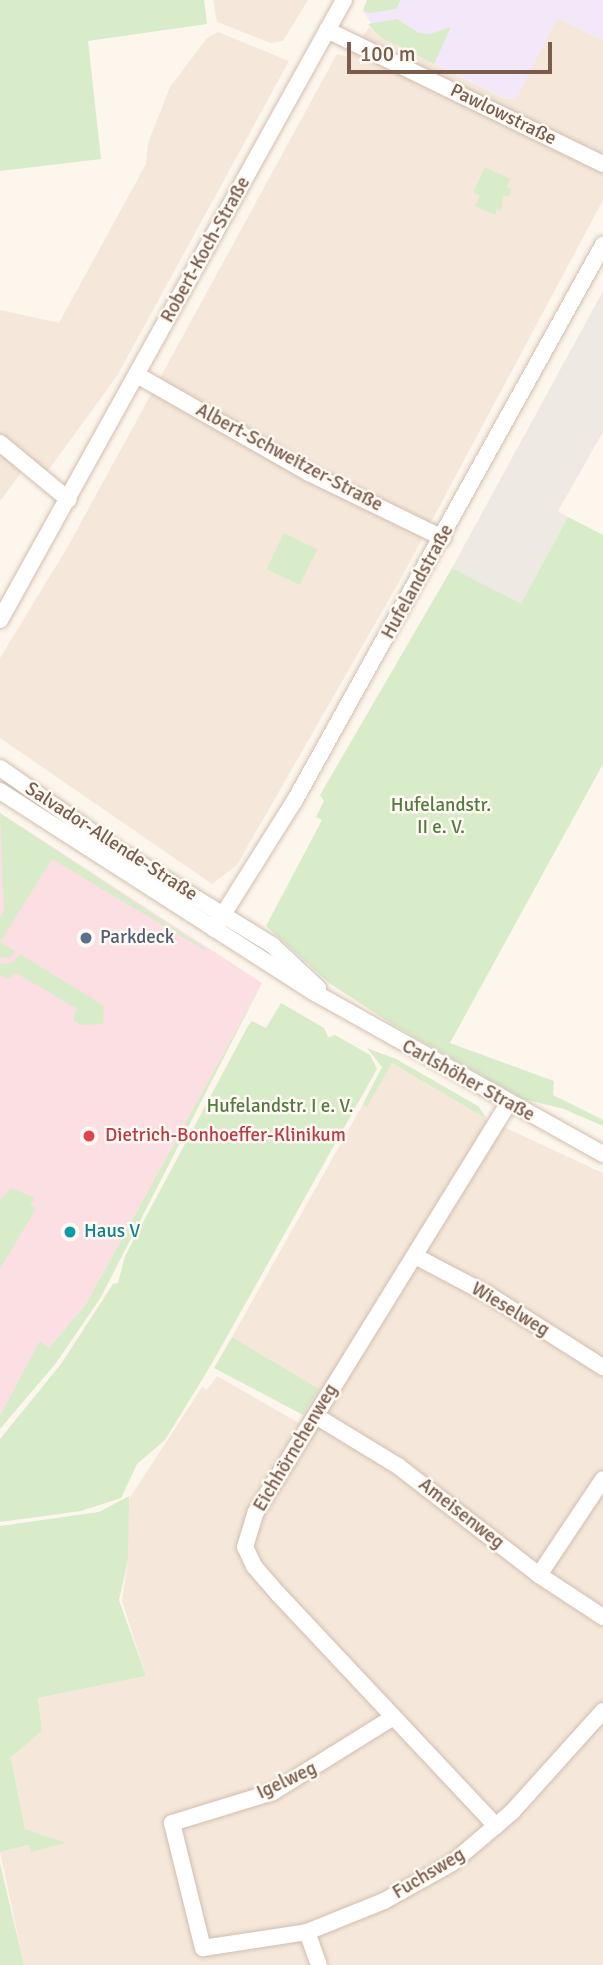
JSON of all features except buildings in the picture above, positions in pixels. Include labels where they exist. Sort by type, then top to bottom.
[{"type":"street","name":"Robert-Koch-Straße","points":[[0,620],[69,500],[344,0]]},
{"type":"street","name":"Pawlowstraße","points":[[327,30],[603,164]]},
{"type":"street","name":"Hufelandstraße","points":[[223,913],[295,800],[443,538],[603,245]]},
{"type":"street","name":"Albert-Schweitzer-Straße","points":[[138,375],[309,473],[443,538]]},
{"type":"street","points":[[0,443],[69,500]]},
{"type":"street","name":"Salvador-Allende-Straße","points":[[0,768],[116,849],[272,945],[335,1004]]},
{"type":"street","name":"Salvador-Allende-Straße","points":[[0,791],[335,1004]]},
{"type":"street","points":[[214,929],[223,913]]},
{"type":"street","name":"Carlshöher Straße","points":[[335,1004],[508,1104],[603,1154]]},
{"type":"street","name":"Eichhörnchenweg","points":[[496,1826],[392,1718],[254,1566],[245,1547],[256,1512],[508,1104]]},
{"type":"street","name":"Wieselweg","points":[[415,1256],[489,1295],[603,1367]]},
{"type":"street","name":"Ameisenweg","points":[[316,1416],[398,1466],[539,1575],[603,1617]]},
{"type":"street","points":[[539,1575],[603,1479]]},
{"type":"street","name":"Fuchsweg","points":[[203,1948],[307,1933],[384,1901],[442,1869],[496,1826],[603,1711]]},
{"type":"street","name":"Igelweg","points":[[203,1948],[172,1823],[273,1792],[392,1718]]},
{"type":"street","points":[[307,1933],[319,1965]]},
{"type":"shaded area","points":[[213,0],[308,0],[283,41],[271,43],[217,22]]},
{"type":"shaded area","points":[[367,0],[603,0],[603,40],[557,18],[516,99],[503,97],[380,37],[363,11]]},
{"type":"shaded area","points":[[557,18],[603,40],[603,200],[399,582],[237,865],[212,884],[0,738],[0,658],[67,548],[337,54],[349,57],[369,27],[400,47],[502,97],[515,99]]},
{"type":"shaded area","points":[[218,32],[289,61],[117,376],[47,472],[30,461],[0,501],[0,310],[59,323],[146,164],[148,143],[170,87],[207,38]]},
{"type":"shaded area","points":[[603,291],[603,432],[558,511],[568,517],[521,605],[452,568]]},
{"type":"shaded area","name":"Dietrich-Bonhoeffer-Klinikum","points":[[0,813],[262,983],[86,1304],[49,1348],[40,1342],[0,1415]]},
{"type":"shaded area","points":[[392,1063],[478,1110],[484,1118],[603,1173],[603,1965],[24,1965],[0,1852],[30,1845],[31,1851],[65,1843],[25,1829],[11,1756],[42,1731],[38,1698],[146,1676],[122,1601],[128,1560],[127,1502],[202,1387],[207,1390],[217,1376],[299,1423],[318,1390],[232,1337],[363,1104],[367,1106]]},
{"type":"green space","points":[[0,0],[204,0],[207,24],[88,41],[101,159],[0,171]]},
{"type":"green space","points":[[367,0],[401,0],[396,9],[370,13],[363,11]]},
{"type":"green space","points":[[397,19],[419,33],[430,34],[451,27],[434,64],[380,37],[368,24]]},
{"type":"green space","points":[[485,167],[510,179],[507,187],[512,190],[508,197],[503,195],[501,211],[497,209],[495,215],[475,206],[480,196],[473,192]]},
{"type":"green space","name":"Hufelandstr. II e. V.","points":[[568,517],[603,535],[603,764],[450,1043],[554,1081],[553,1095],[603,1120],[603,1126],[564,1109],[523,1099],[392,1024],[329,983],[266,926],[322,820],[316,817],[324,801],[320,795],[452,568],[521,604]]},
{"type":"green space","points":[[284,533],[317,549],[300,585],[266,569]]},
{"type":"green space","points":[[0,813],[206,951],[52,859],[0,942],[0,918],[4,911]]},
{"type":"green space","points":[[0,942],[15,951],[11,957],[0,958]]},
{"type":"green space","points":[[20,954],[104,1006],[103,1024],[81,1025],[73,1020],[76,1008],[16,973],[7,979],[0,975],[0,964],[14,962]]},
{"type":"green space","points":[[262,983],[101,1297],[56,1363],[0,1429],[0,1415],[40,1341],[49,1348],[86,1304]]},
{"type":"green space","name":"Hufelandstr. I e. V.","points":[[281,1003],[324,1028],[328,1037],[335,1035],[370,1055],[377,1069],[211,1365],[165,1440],[137,1464],[121,1498],[81,1511],[0,1522],[0,1439],[61,1364],[113,1284],[118,1283],[125,1256],[248,1026],[252,1021],[266,1028]]},
{"type":"green space","points":[[367,1048],[396,1059],[478,1106],[487,1119],[392,1063],[367,1107],[363,1104],[382,1067]]},
{"type":"green space","points":[[11,1188],[35,1198],[30,1205],[36,1209],[0,1269],[0,1200]]},
{"type":"green space","points":[[232,1337],[319,1389],[303,1415],[214,1368]]},
{"type":"green space","points":[[129,1496],[128,1560],[119,1600],[146,1676],[38,1698],[42,1731],[11,1757],[25,1829],[66,1843],[31,1852],[29,1845],[0,1852],[0,1526],[99,1512]]},
{"type":"green space","points":[[0,1863],[24,1965],[0,1965]]},
{"type":"place","name":"Parkdeck","points":[[86,938]]},
{"type":"place","name":"Dietrich-Bonhoeffer-Klinikum","points":[[89,1136]]},
{"type":"place","name":"Haus V","points":[[70,1232]]}]
